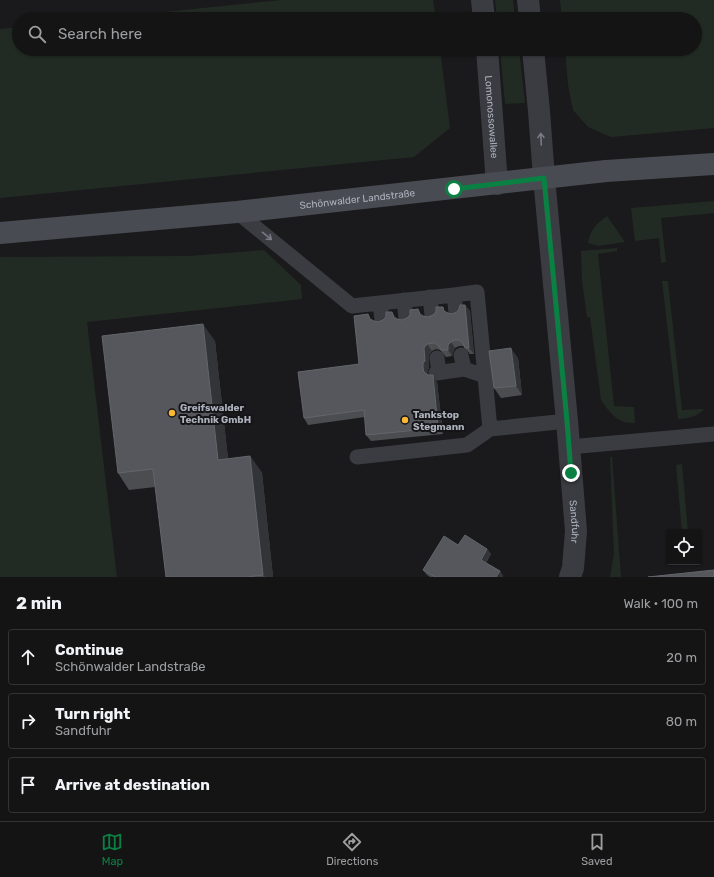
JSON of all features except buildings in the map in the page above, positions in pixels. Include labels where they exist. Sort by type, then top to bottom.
[{"type":"main road","name":"Schönwalder Landstraße","points":[[0,233],[237,212],[623,170],[714,164]]},
{"type":"street","points":[[482,0],[483,12]]},
{"type":"street","points":[[528,0],[529,12]]},
{"type":"street","name":"Lomonossowallee","points":[[488,56],[497,184]]},
{"type":"street","points":[[534,56],[540,111],[544,178]]},
{"type":"street","name":"Sandfuhr","points":[[544,178],[576,531],[573,568],[570,577]]},
{"type":"lane","points":[[237,212],[352,306],[477,292],[490,429]]},
{"type":"lane","points":[[454,295],[456,312]]},
{"type":"lane","points":[[430,297],[432,315]]},
{"type":"lane","points":[[404,300],[406,318]]},
{"type":"lane","points":[[380,303],[382,320]]},
{"type":"lane","points":[[437,368],[462,362],[485,376]]},
{"type":"lane","points":[[356,457],[468,445],[490,429],[567,421]]},
{"type":"lane","points":[[569,447],[714,434]]},
{"type":"shaded area","points":[[281,0],[433,0],[435,12],[165,12]]},
{"type":"shaded area","points":[[495,0],[513,0],[514,12],[496,12]]},
{"type":"shaded area","points":[[560,0],[714,0],[714,128],[611,137],[588,127],[573,110],[568,85],[566,56],[702,56],[702,12],[561,12]]},
{"type":"shaded area","points":[[12,28],[12,56],[441,56],[450,128],[414,157],[0,198],[0,29]]},
{"type":"shaded area","points":[[501,56],[520,56],[525,103],[505,104]]},
{"type":"shaded area","points":[[714,201],[714,213],[661,218],[666,262],[661,263],[659,238],[635,241],[631,208]]},
{"type":"shaded area","points":[[607,216],[625,242],[598,246],[588,243],[590,234],[594,228]]},
{"type":"shaded area","points":[[617,248],[617,251],[598,254],[614,406],[634,407],[635,423],[628,423],[616,417],[601,400],[590,317],[587,317],[582,282],[581,251]]},
{"type":"shaded area","points":[[264,250],[301,285],[302,299],[87,322],[117,577],[0,577],[0,257],[189,256]]},
{"type":"shaded area","points":[[662,281],[668,281],[682,410],[704,409],[698,414],[689,418],[678,419]]},
{"type":"shaded area","points":[[610,457],[612,457],[621,577],[610,577],[614,554]]},
{"type":"shaded area","points":[[682,464],[688,529],[682,529],[676,465]]},
{"type":"place","name":"Greifswalder Technik GmbH","points":[[172,413]]},
{"type":"place","name":"Tankstop Stegmann","points":[[405,420]]},
{"type":"route","points":[[454,189],[544,178],[571,473]]}]
